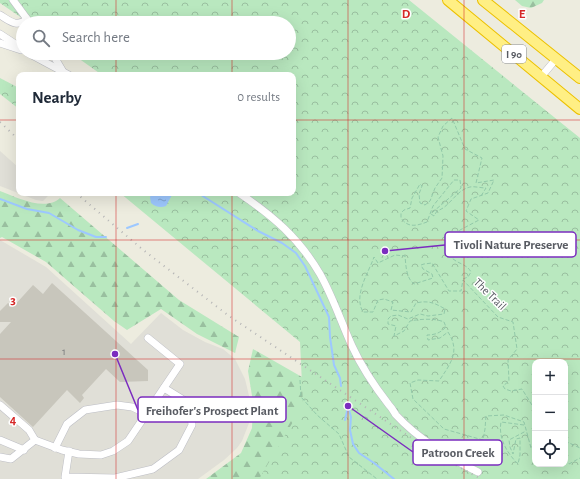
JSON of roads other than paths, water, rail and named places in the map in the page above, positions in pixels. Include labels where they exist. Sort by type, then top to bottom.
[{"type":"highway","name":"I 90","points":[[448,0],[580,109]]},
{"type":"highway","name":"I 90","points":[[483,0],[580,78]]},
{"type":"street","points":[[13,0],[25,16]]},
{"type":"street","points":[[0,15],[16,24]]},
{"type":"street","points":[[0,34],[16,45]]},
{"type":"street","points":[[0,43],[16,48]]},
{"type":"street","points":[[541,77],[556,59]]},
{"type":"street","points":[[43,60],[65,72]]},
{"type":"street","points":[[56,60],[62,70]]},
{"type":"street","points":[[243,196],[282,225],[312,262],[327,287],[358,359],[379,392],[396,414],[408,426],[446,455],[478,472]]},
{"type":"street","points":[[0,405],[29,430],[35,440],[55,448],[79,454],[101,455],[113,451],[128,441],[180,364],[148,338]]},
{"type":"street","points":[[68,452],[65,477],[115,478],[153,469],[179,450],[192,425],[190,404],[164,388]]},
{"type":"street","points":[[55,448],[67,424],[85,410],[117,405],[132,407],[146,414]]},
{"type":"street","points":[[0,440],[24,450]]},
{"type":"street","points":[[0,457],[11,459],[35,440]]},
{"type":"water","points":[[171,196],[166,206],[160,207],[151,203],[150,197]]},
{"type":"waterway","points":[[203,196],[258,231],[282,243],[296,253],[305,266],[329,317],[334,365],[340,378],[341,386]]},
{"type":"waterway","points":[[0,199],[27,209],[49,213],[78,230],[96,237],[106,237]]},
{"type":"waterway","points":[[127,228],[138,224]]},
{"type":"waterway","points":[[348,406],[351,417],[350,430],[353,444],[359,453],[394,479]]},
{"type":"waterway","points":[[345,420],[348,407]]},
{"type":"railway","points":[[0,122],[16,137]]},
{"type":"railway","points":[[80,196],[142,249],[229,316],[434,453],[481,479]]},
{"type":"place","name":"Tivoli Nature Preserve","points":[[385,251]]},
{"type":"place","name":"Freihofer's Prospect Plant","points":[[115,354]]},
{"type":"place","name":"Patroon Creek","points":[[348,406]]}]
